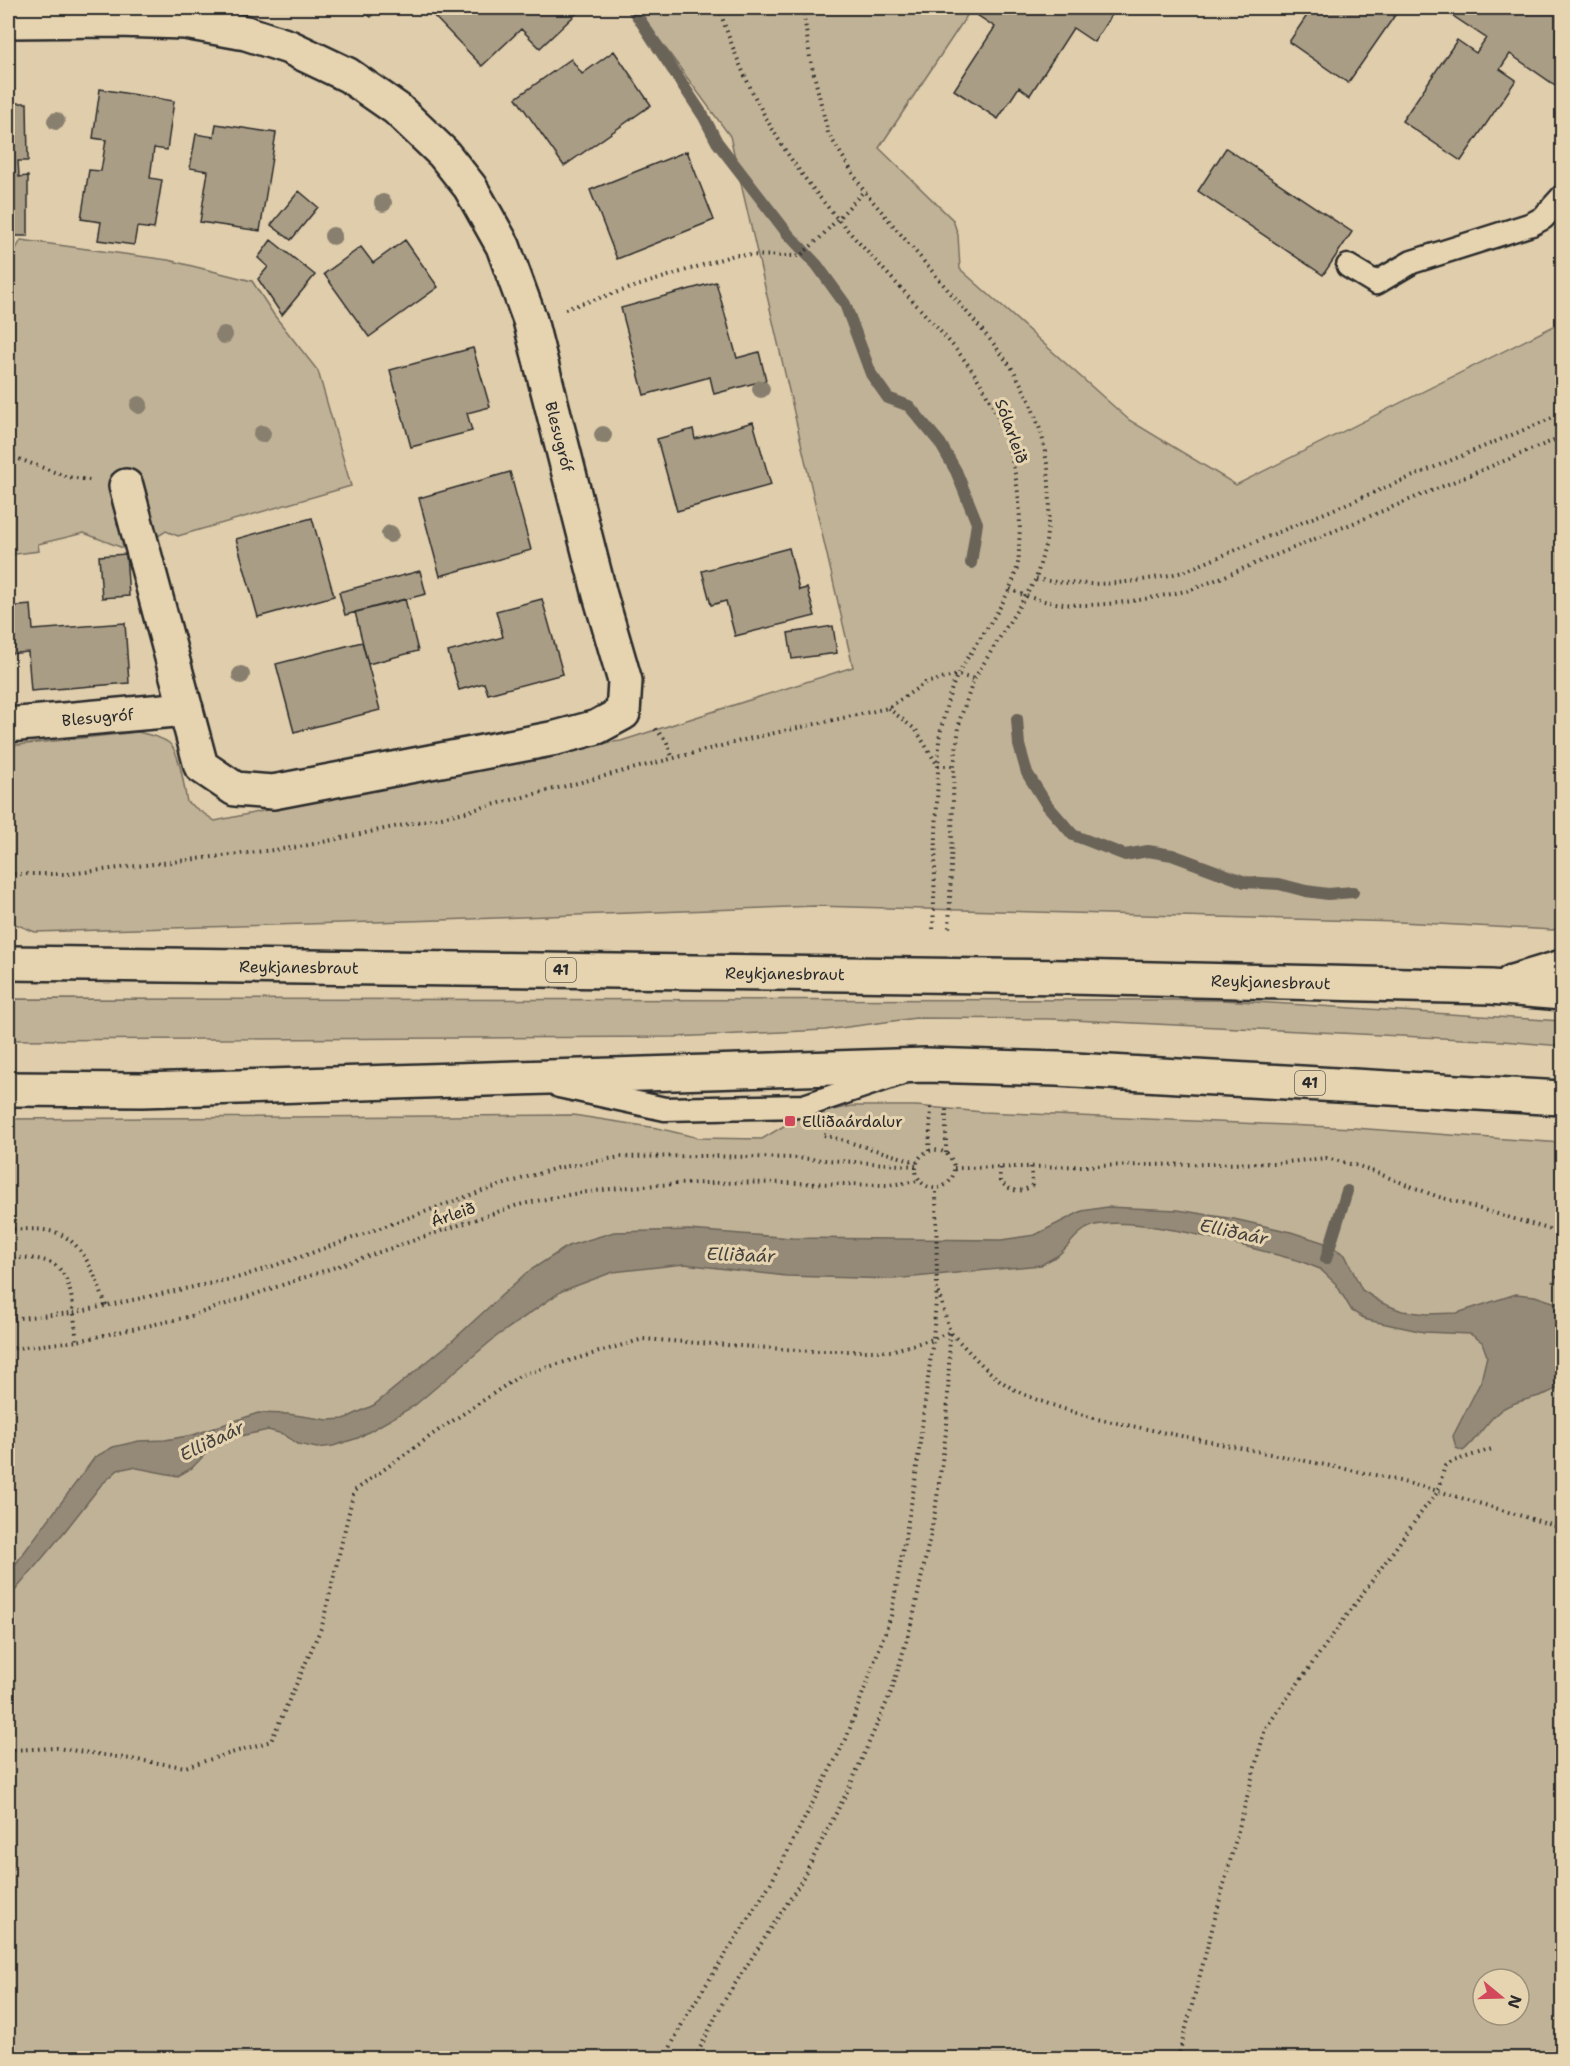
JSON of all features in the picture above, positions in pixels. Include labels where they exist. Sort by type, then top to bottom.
[{"type":"main road","name":"Blesugróf","points":[[8,21],[185,22],[246,33],[289,47],[348,75],[397,109],[443,153],[470,187],[503,246],[530,320],[600,595],[625,681],[623,713],[597,727],[556,738],[273,792],[235,789],[201,766],[126,486]]},
{"type":"main road","name":"Blesugróf","points":[[8,725],[186,709]]},
{"type":"main road","name":"Reykjanesbraut","points":[[8,963],[1070,977],[1491,987],[1563,993]]},
{"type":"main road","points":[[1491,987],[1563,967]]},
{"type":"main road","name":"41","points":[[8,1089],[142,1090],[927,1065],[1069,1070],[1563,1098]]},
{"type":"lane","points":[[1348,266],[1376,283],[1412,262],[1532,224],[1543,218],[1563,197]]},
{"type":"lane","points":[[8,953],[51,964]]},
{"type":"path","name":"Sólarleið","points":[[719,8],[749,85],[774,132],[804,177],[838,219],[954,347],[975,375],[993,406],[1006,439],[1015,473],[1020,507],[1017,571],[1010,589],[958,675],[944,712],[939,739],[933,932]]},
{"type":"path","name":"Sólarleið","points":[[803,8],[810,58],[828,134],[864,191],[1014,371],[1030,402],[1042,435],[1048,469],[1050,503],[1046,542],[1036,579],[974,679],[960,719],[954,766],[949,932]]},
{"type":"path","points":[[530,320],[734,255],[800,256],[864,191]]},
{"type":"path","points":[[1036,579],[1067,584],[1103,585],[1149,580],[1183,572],[1563,414]]},
{"type":"path","points":[[1010,589],[1025,597],[1056,604],[1134,601],[1191,590],[1563,437]]},
{"type":"path","points":[[8,455],[68,477],[126,486]]},
{"type":"path","points":[[8,874],[68,874],[299,847],[465,812],[753,738],[888,708],[925,683],[958,675],[974,679]]},
{"type":"path","points":[[888,708],[916,730],[938,766],[954,766]]},
{"type":"path","points":[[929,1151],[931,1107]]},
{"type":"path","points":[[946,1107],[946,1153]]},
{"type":"path","points":[[826,1136],[916,1164]]},
{"type":"path","points":[[937,1150],[946,1153],[953,1162],[954,1168],[947,1185],[936,1189],[926,1187],[919,1181],[916,1164],[922,1155],[929,1151],[937,1150]]},
{"type":"path","name":"Árleið","points":[[8,1318],[72,1312],[106,1306],[240,1277],[303,1257],[482,1191],[557,1168],[621,1157],[795,1158],[916,1164]]},
{"type":"path","points":[[954,1168],[1278,1162],[1326,1158],[1359,1166],[1436,1196],[1563,1233]]},
{"type":"path","points":[[1000,1168],[999,1181],[1006,1188],[1022,1191],[1032,1185],[1031,1167]]},
{"type":"path","name":"Árleið","points":[[8,1349],[76,1341],[137,1330],[188,1317],[515,1206],[548,1198],[622,1186],[669,1183],[889,1185],[919,1181]]},
{"type":"path","points":[[665,2058],[685,2018],[772,1881],[846,1738],[891,1616],[915,1482],[933,1339],[937,1287],[936,1189]]},
{"type":"path","points":[[8,1230],[51,1231],[73,1242],[96,1278],[106,1306]]},
{"type":"path","points":[[8,1258],[38,1259],[52,1263],[61,1269],[67,1279],[76,1341]]},
{"type":"path","points":[[1553,1283],[1563,1269]]},
{"type":"path","points":[[695,2058],[722,2004],[799,1885],[849,1788],[892,1690],[913,1618],[935,1512],[947,1425],[950,1332],[937,1287]]},
{"type":"path","points":[[8,1750],[57,1748],[184,1767],[271,1741],[322,1626],[354,1491],[521,1375],[643,1340],[811,1351],[891,1352],[950,1332]]},
{"type":"path","points":[[950,1332],[1009,1386],[1061,1408],[1097,1419],[1238,1449],[1322,1463],[1438,1491],[1563,1528]]},
{"type":"path","points":[[1178,2058],[1265,1729],[1438,1491],[1445,1466],[1495,1448]]},
{"type":"shaded area","points":[[636,8],[972,8],[879,148],[953,220],[958,235],[960,269],[1129,420],[1236,485],[1562,322],[1562,926],[1553,930],[1400,922],[815,906],[35,932],[8,921],[8,746],[138,732],[158,737],[169,743],[176,754],[187,802],[215,821],[560,749],[621,741],[853,667],[730,136]]},
{"type":"shaded area","points":[[21,240],[168,260],[252,281],[274,315],[318,371],[351,486],[178,536],[166,531],[133,552],[84,533],[38,544],[39,551],[8,555],[8,257],[12,256]]},
{"type":"shaded area","points":[[8,999],[1223,1000],[1562,1021],[1562,1046],[1503,1041],[1052,1019],[916,1018],[825,1030],[674,1037],[8,1040]]},
{"type":"shaded area","name":"Elliðaárdalur","points":[[852,1106],[916,1106],[983,1112],[1354,1128],[1562,1143],[1562,2058],[8,2058],[8,1119],[573,1115],[657,1128],[699,1138],[762,1139],[799,1117]]},
{"type":"water","name":"Elliðaár","points":[[1107,1207],[1178,1210],[1234,1219],[1291,1232],[1328,1244],[1345,1255],[1362,1290],[1382,1303],[1402,1311],[1427,1314],[1457,1313],[1516,1294],[1535,1296],[1562,1305],[1562,1385],[1548,1393],[1500,1410],[1463,1451],[1456,1448],[1453,1436],[1481,1381],[1487,1356],[1482,1342],[1470,1334],[1424,1332],[1367,1320],[1352,1311],[1336,1284],[1320,1269],[1300,1261],[1194,1234],[1136,1224],[1111,1223],[1087,1228],[1057,1256],[1041,1265],[893,1279],[786,1276],[684,1264],[613,1272],[562,1291],[497,1336],[414,1406],[358,1438],[333,1446],[317,1448],[298,1444],[283,1434],[268,1430],[227,1439],[212,1447],[192,1468],[178,1476],[132,1467],[118,1470],[101,1485],[8,1599],[8,1574],[95,1457],[113,1447],[139,1441],[165,1440],[193,1435],[258,1413],[288,1414],[328,1420],[344,1419],[374,1405],[451,1342],[526,1273],[568,1246],[614,1232],[689,1230],[792,1238],[1001,1240],[1035,1235],[1082,1211]]},
{"type":"building","points":[[357,8],[377,8],[371,17]]},
{"type":"building","points":[[431,8],[572,8],[577,13],[540,48],[521,29],[482,66],[428,10]]},
{"type":"building","points":[[981,8],[1116,8],[1094,42],[1073,28],[1030,95],[1019,87],[998,119],[954,90],[995,27],[977,15]]},
{"type":"building","points":[[1312,8],[1400,8],[1348,83],[1289,42]]},
{"type":"building","points":[[1441,8],[1562,8],[1562,90],[1510,54],[1500,69],[1516,80],[1461,161],[1402,121],[1457,40],[1476,53],[1486,38]]},
{"type":"building","points":[[614,51],[651,105],[564,166],[516,98],[571,59],[582,74]]},
{"type":"building","points":[[100,89],[174,101],[167,150],[154,148],[150,178],[162,180],[154,229],[137,227],[134,245],[98,240],[101,222],[81,219],[89,170],[101,171],[106,140],[93,138]]},
{"type":"building","points":[[8,103],[27,103],[28,161],[18,161],[19,177],[28,176],[28,236],[8,236]]},
{"type":"building","points":[[216,124],[276,133],[260,231],[200,222],[208,171],[190,168],[196,134],[214,137]]},
{"type":"building","points":[[1226,148],[1352,232],[1323,275],[1198,191]]},
{"type":"building","points":[[687,151],[714,220],[617,259],[590,190]]},
{"type":"building","points":[[299,191],[318,207],[291,240],[271,225]]},
{"type":"building","points":[[271,240],[315,275],[282,315],[258,279],[268,267],[258,258]]},
{"type":"building","points":[[405,240],[438,287],[369,337],[324,274],[361,247],[373,263]]},
{"type":"building","points":[[716,282],[737,358],[759,352],[766,380],[714,394],[710,377],[644,395],[621,308]]},
{"type":"building","points":[[473,348],[490,407],[467,413],[472,431],[411,447],[390,370]]},
{"type":"building","points":[[753,422],[771,485],[677,511],[657,439],[693,429],[695,439]]},
{"type":"building","points":[[510,472],[531,550],[440,576],[419,498]]},
{"type":"building","points":[[312,518],[334,596],[258,617],[236,539]]},
{"type":"building","points":[[789,548],[799,590],[807,588],[815,616],[735,636],[726,601],[711,605],[702,571]]},
{"type":"building","points":[[126,554],[129,596],[102,598],[99,556]]},
{"type":"building","points":[[420,571],[426,594],[345,615],[339,592]]},
{"type":"building","points":[[405,599],[418,651],[368,664],[355,612]]},
{"type":"building","points":[[542,599],[563,674],[488,694],[484,683],[459,690],[448,652],[503,637],[496,611]]},
{"type":"building","points":[[31,605],[33,630],[125,623],[129,683],[31,691],[28,652],[8,654],[8,607]]},
{"type":"building","points":[[833,626],[837,653],[792,659],[788,633]]},
{"type":"building","points":[[362,642],[380,710],[294,732],[276,664]]},
{"type":"waterway","points":[[632,8],[704,117],[717,142],[788,234],[817,265],[845,304],[871,374],[888,398],[909,406],[940,443],[956,471],[977,523],[971,563]]},
{"type":"waterway","points":[[1017,719],[1019,745],[1027,773],[1047,805],[1073,835],[1125,855],[1148,851],[1172,855],[1245,882],[1279,884],[1328,894],[1353,892]]},
{"type":"waterway","points":[[1326,1259],[1347,1191]]},
{"type":"place","name":"Elliðaárdalur","points":[[790,1121]]}]
